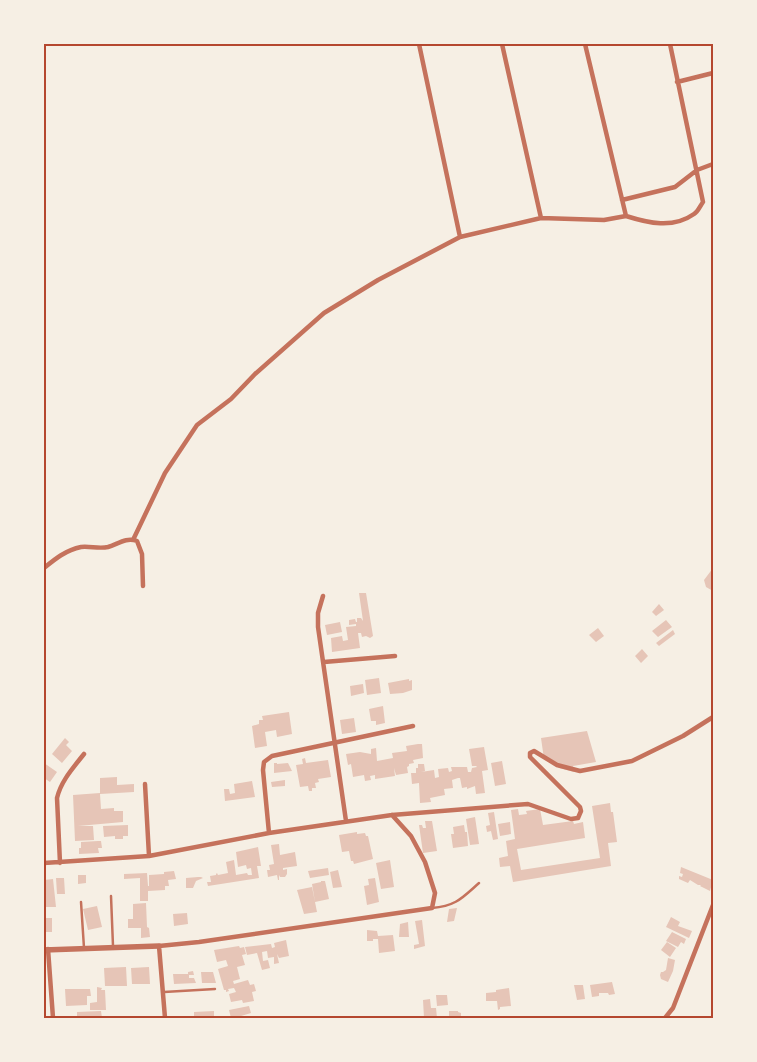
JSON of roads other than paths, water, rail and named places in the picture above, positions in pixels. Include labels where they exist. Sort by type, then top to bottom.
[{"type":"street","points":[[419,44],[460,237]]},
{"type":"street","points":[[502,44],[541,218]]},
{"type":"street","points":[[585,44],[626,216]]},
{"type":"street","points":[[133,540],[165,473],[197,424],[231,399],[255,374],[324,312],[378,280],[460,237],[541,218],[604,220],[626,216],[644,222],[671,224],[695,214],[703,202],[670,44]]},
{"type":"street","points":[[677,82],[713,73]]},
{"type":"street","points":[[622,200],[675,187],[697,170],[713,164]]},
{"type":"street","points":[[44,568],[65,552],[81,547],[106,548],[128,539],[138,541],[142,554],[143,586]]},
{"type":"street","points":[[323,596],[318,613],[318,627],[346,820]]},
{"type":"street","points":[[324,662],[396,656]]},
{"type":"street","points":[[44,863],[149,856],[346,820],[392,815],[528,804],[571,819],[578,818],[582,811],[580,807],[530,757],[530,753],[534,751],[558,765],[580,771],[632,761],[683,736],[713,717]]},
{"type":"street","points":[[269,833],[263,770],[264,762],[272,756],[413,726]]},
{"type":"street","points":[[60,862],[57,798],[59,789],[72,768],[84,754]]},
{"type":"street","points":[[145,784],[149,856]]},
{"type":"street","points":[[53,1018],[46,949],[159,946],[199,942],[432,908],[435,893],[425,862],[411,836],[392,815]]},
{"type":"street","points":[[665,1018],[673,1008],[713,905]]},
{"type":"street","points":[[159,946],[165,1018]]},
{"type":"lane","points":[[432,908],[448,906],[462,899],[479,883]]},
{"type":"lane","points":[[111,896],[114,948]]},
{"type":"lane","points":[[80,902],[84,948]]},
{"type":"lane","points":[[163,992],[215,989]]}]
